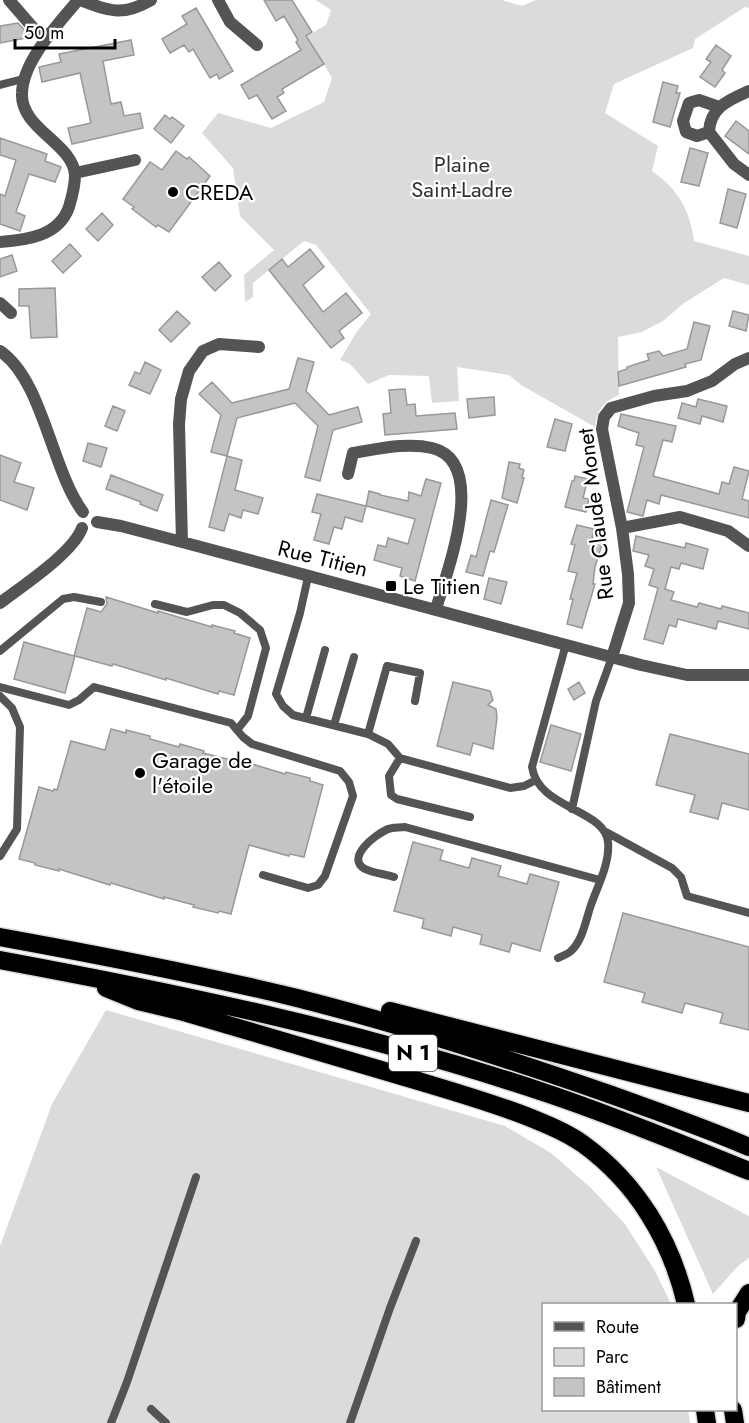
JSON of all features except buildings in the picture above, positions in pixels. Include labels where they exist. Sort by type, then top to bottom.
[{"type":"highway","name":"N 1","points":[[0,937],[167,969],[295,998],[445,1039],[548,1072],[717,1133],[749,1147]]},
{"type":"highway","name":"N 1","points":[[0,960],[218,1002],[437,1059],[546,1093],[749,1172]]},
{"type":"highway","points":[[66,972],[138,1001],[184,1012],[488,1101],[554,1127],[583,1144],[612,1169],[654,1219],[681,1280],[686,1303]]},
{"type":"highway","points":[[295,998],[333,997],[749,1103]]},
{"type":"highway","points":[[737,1312],[749,1293]]},
{"type":"street","points":[[9,0],[35,30],[50,36]]},
{"type":"street","points":[[0,242],[30,239],[58,225],[67,211],[73,194],[75,173],[67,157],[25,113],[21,96],[23,79],[32,61],[79,0],[103,9],[120,12],[136,9],[151,0]]},
{"type":"street","points":[[218,0],[230,22],[257,45]]},
{"type":"street","points":[[749,91],[719,106],[713,114],[712,136],[734,164],[749,175]]},
{"type":"street","points":[[712,136],[698,136],[687,132],[683,121],[689,104],[699,100],[719,106]]},
{"type":"street","points":[[75,173],[135,159]]},
{"type":"street","points":[[0,303],[11,314]]},
{"type":"street","points":[[182,542],[181,399],[189,371],[202,351],[219,344],[259,347]]},
{"type":"street","points":[[0,351],[7,356],[27,384],[63,476],[83,512]]},
{"type":"street","name":"Rue Claude Monet","points":[[612,657],[629,603],[622,528],[602,429],[604,417],[611,408],[654,396],[687,391],[712,381],[735,364],[749,358]]},
{"type":"street","points":[[348,474],[353,453],[413,446],[434,449],[446,456],[454,465],[462,497],[460,522],[436,609]]},
{"type":"street","points":[[82,528],[91,529],[97,522],[93,513],[83,512]]},
{"type":"street","points":[[0,603],[60,555],[77,538],[82,528],[79,520],[83,512]]},
{"type":"street","points":[[622,528],[680,517],[728,531],[749,546]]},
{"type":"street","name":"Rue Titien","points":[[97,522],[121,526],[687,675],[749,675]]},
{"type":"lane","points":[[0,85],[23,79]]},
{"type":"lane","points":[[308,577],[276,694],[283,706],[293,715],[368,734],[388,744],[400,758],[510,788],[525,786],[536,780]]},
{"type":"lane","points":[[0,651],[63,599],[74,597],[100,603]]},
{"type":"lane","points":[[156,604],[187,612],[213,605],[224,605],[240,613],[260,630],[266,648],[248,716],[237,730]]},
{"type":"lane","points":[[566,644],[532,767],[536,780],[544,791],[597,823],[606,832],[672,868],[681,877],[687,896],[749,913]]},
{"type":"lane","points":[[306,718],[325,650]]},
{"type":"lane","points":[[334,725],[354,657]]},
{"type":"lane","points":[[572,809],[596,701],[612,657]]},
{"type":"lane","points":[[368,734],[387,666],[420,673],[415,701]]},
{"type":"lane","points":[[0,687],[69,705],[94,687],[231,723],[252,744],[340,771],[349,782],[353,796],[325,876],[318,885],[308,888],[263,875]]},
{"type":"lane","points":[[0,696],[12,708],[20,728],[17,829],[0,856]]},
{"type":"lane","points":[[400,758],[389,776],[391,795],[397,799],[470,817]]},
{"type":"lane","points":[[394,877],[366,869],[361,865],[359,856],[364,845],[373,836],[388,829],[405,827],[600,880]]},
{"type":"lane","points":[[558,958],[570,951],[581,936],[605,864],[608,844],[606,832]]},
{"type":"lane","points":[[111,1423],[128,1382],[196,1177]]},
{"type":"lane","points":[[350,1423],[416,1241]]},
{"type":"lane","points":[[151,1409],[166,1423]]},
{"type":"green space","name":"Plaine Saint-Ladre","points":[[316,0],[502,0],[522,6],[536,0],[749,0],[749,8],[745,7],[695,39],[693,48],[614,84],[605,113],[658,146],[652,171],[669,185],[681,201],[686,210],[694,241],[749,256],[749,285],[724,278],[684,303],[663,321],[642,332],[618,337],[619,395],[602,407],[595,427],[521,385],[509,375],[457,367],[459,401],[432,403],[429,376],[389,375],[368,384],[350,364],[340,360],[356,333],[371,314],[316,245],[304,241],[253,283],[253,297],[245,302],[244,275],[274,250],[240,216],[233,168],[202,133],[218,113],[271,128],[324,102],[332,78],[307,36],[326,25],[331,10]]},
{"type":"green space","points":[[106,1010],[505,1126],[551,1153],[591,1188],[625,1224],[655,1271],[671,1303],[542,1303],[542,1411],[688,1411],[690,1423],[0,1423],[0,1246],[52,1104]]},
{"type":"green space","points":[[656,1167],[749,1216],[749,1258],[738,1266],[713,1294]]},
{"type":"place","name":"CREDA","points":[[173,192]]},
{"type":"place","name":"Le Titien","points":[[391,586]]},
{"type":"place","name":"Garage de l'étoile","points":[[140,773]]}]
